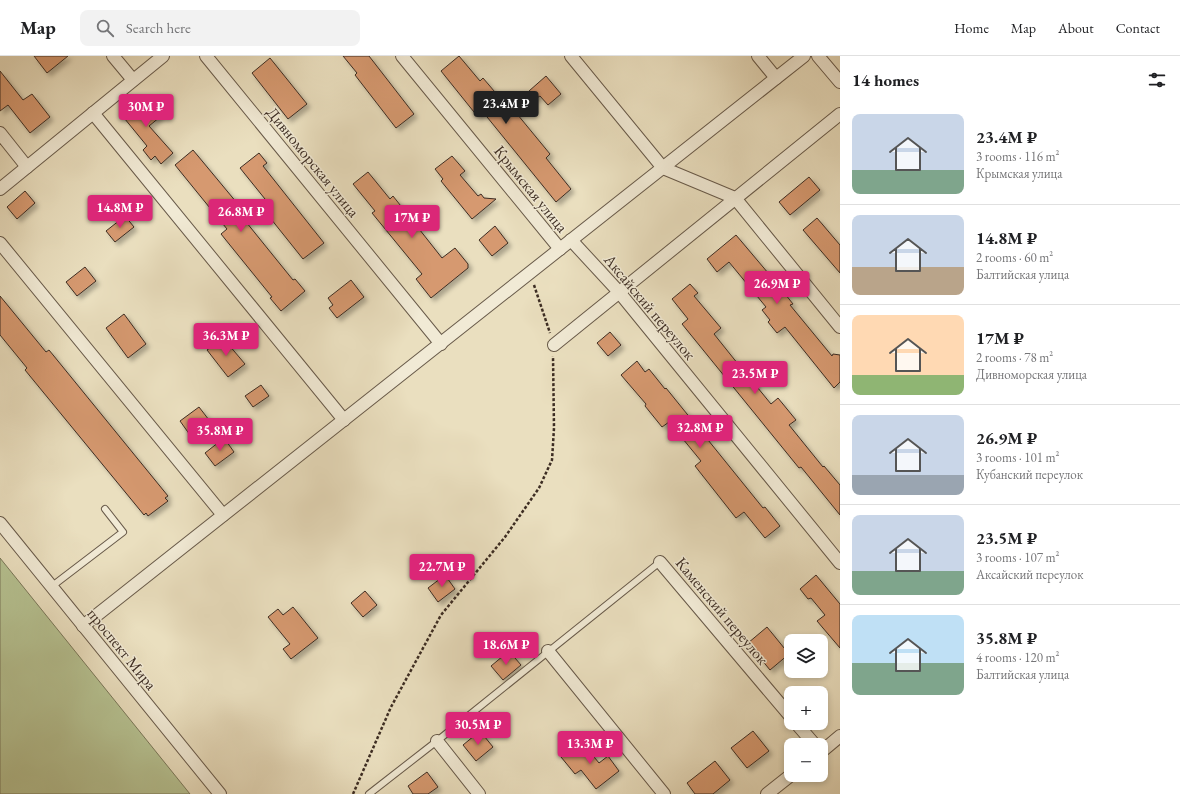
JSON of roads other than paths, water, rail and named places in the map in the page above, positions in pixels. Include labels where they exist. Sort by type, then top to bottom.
[{"type":"street","points":[[113,56],[133,80]]},
{"type":"street","points":[[0,189],[163,56]]},
{"type":"street","name":"Дивноморская улица","points":[[206,56],[441,344]]},
{"type":"street","name":"Крымская улица","points":[[402,56],[560,249]]},
{"type":"street","points":[[571,56],[663,168],[735,198],[840,327]]},
{"type":"street","points":[[758,56],[776,78]]},
{"type":"street","points":[[83,626],[804,56]]},
{"type":"street","points":[[818,56],[840,82]]},
{"type":"street","points":[[93,113],[344,420]]},
{"type":"street","points":[[554,345],[840,114]]},
{"type":"street","points":[[0,133],[27,167]]},
{"type":"street","name":"Аксайский переулок","points":[[571,240],[620,292],[840,563]]},
{"type":"street","points":[[0,243],[223,516]]},
{"type":"street","name":"проспект Мира","points":[[0,523],[220,794]]},
{"type":"street","name":"Каменский переулок","points":[[660,562],[784,709]]},
{"type":"street","points":[[548,651],[664,794]]},
{"type":"street","points":[[802,730],[809,738]]},
{"type":"street","points":[[828,746],[840,736]]},
{"type":"street","points":[[437,741],[479,794]]},
{"type":"street","points":[[767,794],[784,781]]},
{"type":"lane","points":[[51,587],[123,532],[105,509]]},
{"type":"lane","points":[[369,794],[660,562]]}]
